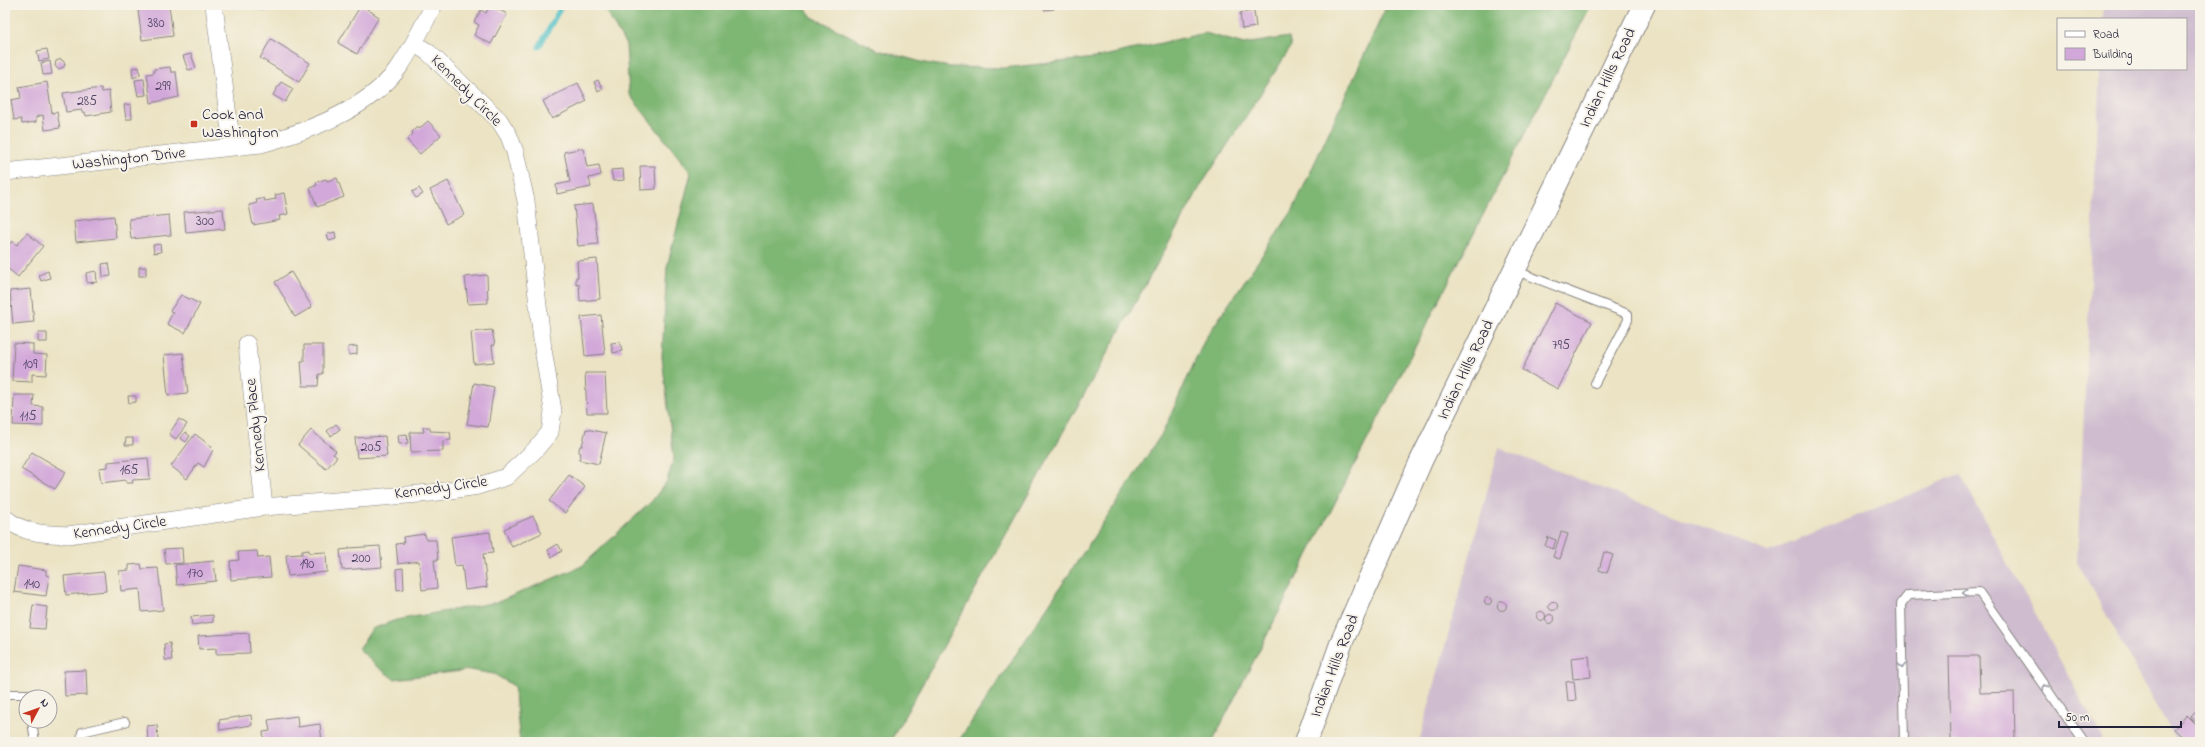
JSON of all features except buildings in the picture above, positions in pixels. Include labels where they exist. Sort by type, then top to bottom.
[{"type":"street","points":[[214,5],[229,124],[234,146]]},
{"type":"street","name":"Washington Drive","points":[[5,172],[187,154],[234,146],[261,144],[299,134],[331,121],[363,101],[383,84],[399,67],[414,43],[434,5]]},
{"type":"street","name":"Indian Hills Road","points":[[1306,742],[1342,641],[1418,468],[1644,5]]},
{"type":"street","name":"Kennedy Circle","points":[[5,518],[16,527],[35,534],[68,535],[264,507],[431,494],[478,486],[506,477],[535,450],[550,432],[553,411],[543,349],[526,201],[515,152],[509,136],[499,120],[429,53],[414,43]]},
{"type":"street","name":"Kennedy Place","points":[[247,344],[264,507]]},
{"type":"lane","points":[[1514,270],[1628,314],[1628,320],[1595,384]]},
{"type":"lane","points":[[1904,742],[1901,604],[1908,595],[1979,592],[2084,742]]},
{"type":"lane","points":[[5,694],[18,694]]},
{"type":"lane","points":[[81,742],[82,732],[125,722]]},
{"type":"lane","points":[[33,729],[35,742]]},
{"type":"shaded area","points":[[2103,5],[2200,5],[2200,742],[2177,742],[2077,562],[2100,70],[2187,70],[2187,18],[2102,18]]},
{"type":"shaded area","points":[[1499,448],[1768,552],[1960,474],[2104,742],[1419,742]]},
{"type":"green space","points":[[602,5],[803,5],[812,17],[878,50],[925,63],[951,67],[1004,68],[1095,58],[1205,33],[1244,44],[1289,37],[1291,47],[1200,187],[890,742],[520,742],[514,686],[494,674],[470,670],[394,679],[375,665],[359,649],[372,629],[396,620],[498,602],[582,566],[652,501],[667,481],[674,458],[662,357],[667,267],[691,173],[629,94],[626,45]]},
{"type":"green space","points":[[1387,5],[1591,5],[1212,742],[958,742],[1163,432],[1205,339],[1293,210]]},
{"type":"waterway","points":[[539,47],[562,5]]},
{"type":"place","name":"Cook and Washington","points":[[194,124]]}]
